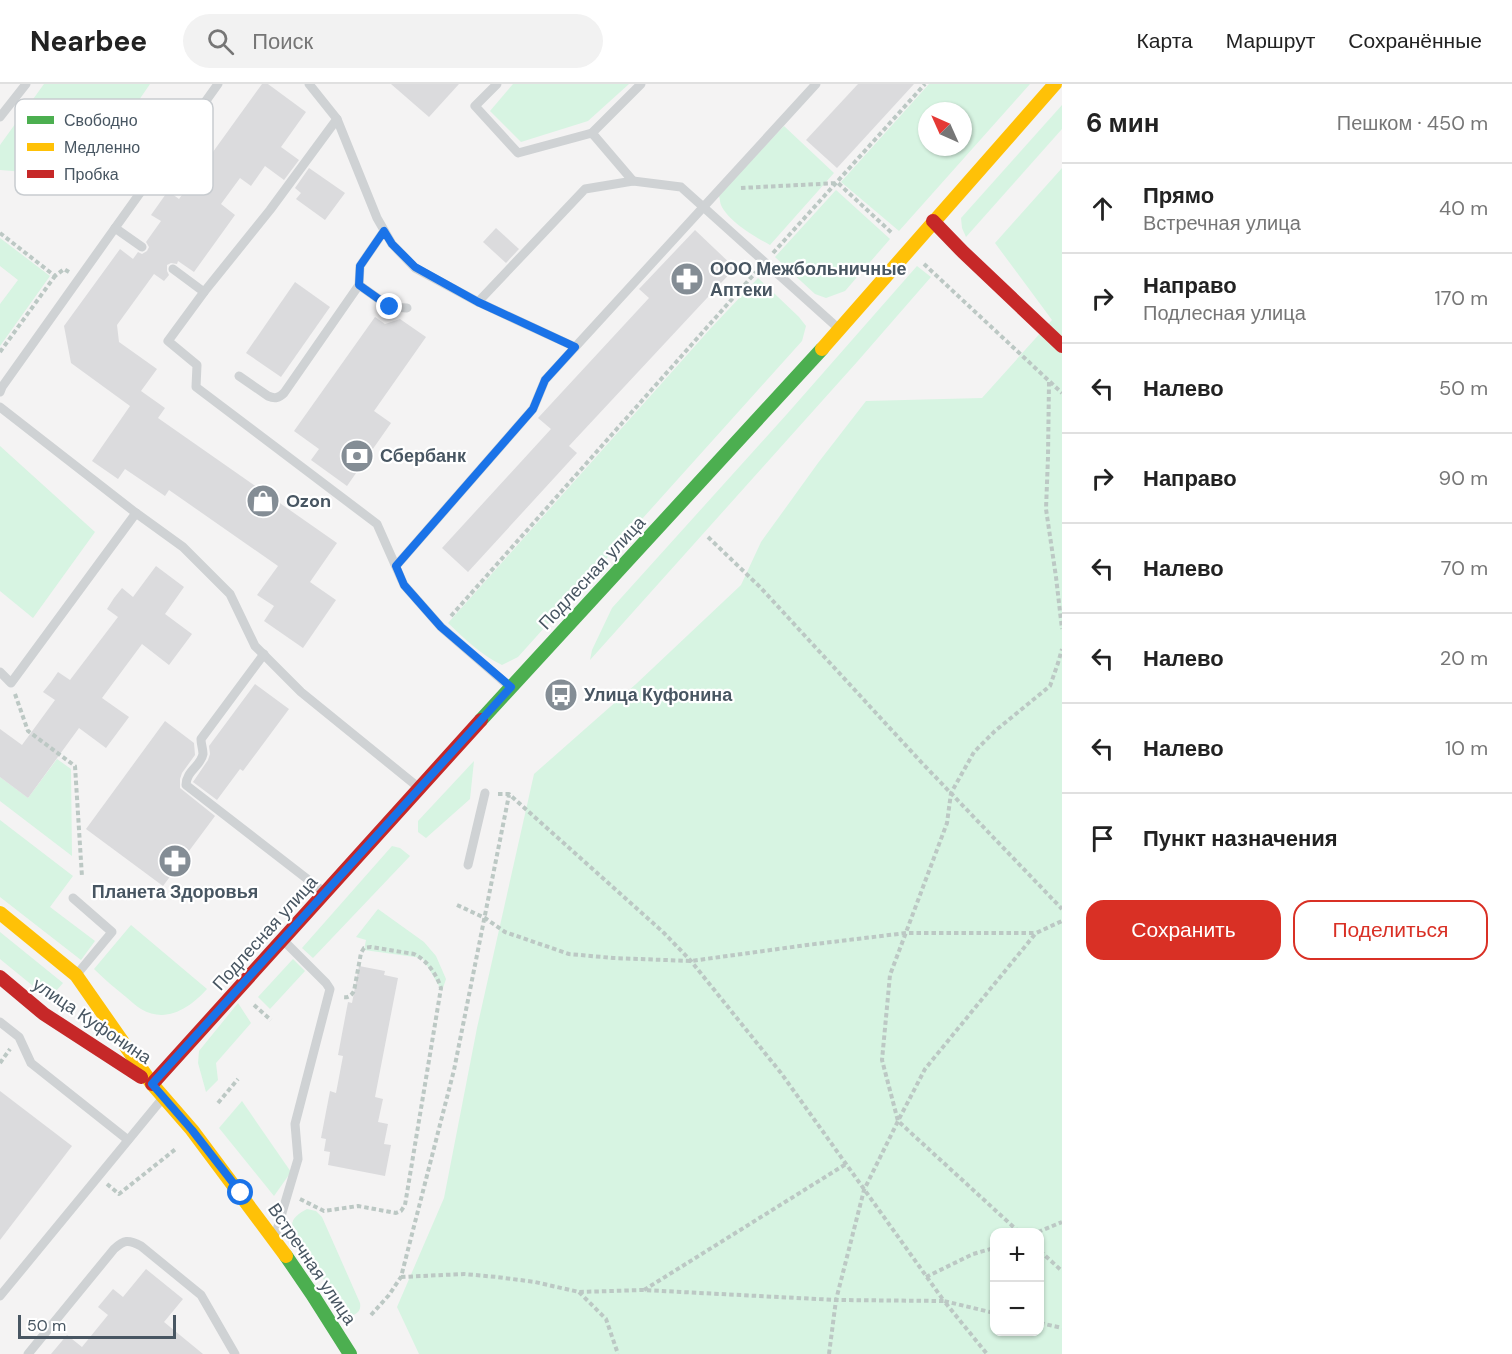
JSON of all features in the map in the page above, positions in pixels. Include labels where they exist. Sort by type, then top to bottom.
[{"type":"main road","name":"Подлесная улица","points":[[152,1084],[838,329],[1055,84]]},
{"type":"main road","points":[[933,221],[1062,346]]},
{"type":"main road","name":"улица Куфонина","points":[[0,913],[76,975],[152,1084]]},
{"type":"main road","name":"улица Куфонина","points":[[0,977],[44,1014],[152,1084]]},
{"type":"main road","name":"Встречная улица","points":[[152,1084],[192,1130],[274,1239],[350,1354]]},
{"type":"lane","points":[[0,117],[26,84]]},
{"type":"lane","points":[[207,99],[218,84]]},
{"type":"lane","points":[[309,84],[337,119],[384,231],[392,244],[415,267],[478,302],[575,347]]},
{"type":"lane","points":[[497,84],[475,106],[518,153],[592,133],[642,84]]},
{"type":"lane","points":[[396,566],[533,409],[545,380],[816,84]]},
{"type":"lane","points":[[337,119],[270,210],[168,341],[197,364],[196,387],[377,524],[404,585],[441,627],[511,687]]},
{"type":"lane","points":[[592,133],[633,181]]},
{"type":"lane","points":[[478,302],[585,189],[633,181],[681,187],[838,329]]},
{"type":"lane","points":[[0,392],[139,195]]},
{"type":"lane","points":[[115,228],[142,247]]},
{"type":"lane","points":[[239,376],[268,396],[279,397],[359,285],[360,266],[384,231]]},
{"type":"lane","points":[[173,269],[204,292]]},
{"type":"lane","points":[[359,285],[390,307],[407,308]]},
{"type":"lane","points":[[0,407],[183,547],[230,594],[255,646],[301,692],[361,736],[420,788]]},
{"type":"lane","points":[[0,672],[11,683],[136,513]]},
{"type":"lane","points":[[264,654],[201,739],[203,754],[188,776],[186,785],[325,892]]},
{"type":"lane","points":[[468,865],[485,793]]},
{"type":"lane","points":[[72,898],[112,932],[76,975]]},
{"type":"lane","points":[[274,1239],[298,1159],[295,1124],[330,994],[326,983],[282,940]]},
{"type":"lane","points":[[0,1022],[19,1036],[32,1063],[128,1140]]},
{"type":"lane","points":[[0,1296],[164,1096]]},
{"type":"lane","points":[[28,1354],[114,1249],[122,1242],[132,1241],[201,1295],[235,1354]]},
{"type":"path","points":[[441,627],[925,84]]},
{"type":"path","points":[[721,189],[838,183],[1062,393]]},
{"type":"path","points":[[0,233],[55,276]]},
{"type":"path","points":[[0,352],[55,276],[64,269],[78,280]]},
{"type":"path","points":[[1049,381],[1046,509],[1062,629]]},
{"type":"path","points":[[708,537],[760,587],[1062,909]]},
{"type":"path","points":[[1014,1228],[898,1121],[882,1060],[890,975],[947,823],[951,793],[974,752],[995,731],[1050,686],[1062,649]]},
{"type":"path","points":[[11,683],[28,731],[75,766],[82,877]]},
{"type":"path","points":[[485,793],[509,794],[664,933],[691,961],[781,1073],[926,1277],[987,1354]]},
{"type":"path","points":[[371,1315],[401,1277],[454,1070],[509,794]]},
{"type":"path","points":[[457,905],[485,918],[505,932],[569,954],[691,961],[906,933],[1036,933],[1062,921]]},
{"type":"path","points":[[829,1354],[836,1300],[864,1190],[925,1069],[1036,933]]},
{"type":"path","points":[[288,1194],[324,1211],[358,1206],[396,1213],[401,1211],[405,1205],[441,992],[440,983],[426,961],[420,957],[371,947],[364,948],[361,953],[351,996],[346,998],[330,994]]},
{"type":"path","points":[[254,1005],[271,1020]]},
{"type":"path","points":[[218,1103],[238,1079]]},
{"type":"path","points":[[98,1177],[119,1194],[177,1147]]},
{"type":"path","points":[[643,1290],[846,1164]]},
{"type":"path","points":[[1044,1230],[1062,1222]]},
{"type":"path","points":[[926,1277],[973,1254],[990,1249]]},
{"type":"path","points":[[1044,1255],[1062,1271]]},
{"type":"path","points":[[401,1277],[464,1274],[497,1276],[579,1292],[643,1290],[836,1300],[944,1301],[990,1312]]},
{"type":"path","points":[[579,1292],[606,1319],[618,1354]]},
{"type":"path","points":[[1044,1324],[1062,1328]]},
{"type":"green space","points":[[44,84],[150,84],[140,99],[33,99]]},
{"type":"green space","points":[[513,84],[629,84],[588,121],[521,142],[490,111]]},
{"type":"green space","points":[[929,84],[1030,84],[972,149],[972,102],[918,102],[918,156],[966,156],[899,231],[841,182]]},
{"type":"green space","points":[[1062,105],[1062,129],[966,237],[961,218]]},
{"type":"green space","points":[[15,124],[15,171],[0,170],[0,145]]},
{"type":"green space","points":[[784,126],[834,173],[770,245],[736,223],[724,211],[719,196]]},
{"type":"green space","points":[[1062,168],[1062,1354],[419,1354],[397,1307],[444,1198],[477,1028],[534,774],[636,684],[741,585],[761,542],[866,401],[982,398],[1052,320],[995,243]]},
{"type":"green space","points":[[836,190],[890,239],[845,291],[826,298],[815,294],[775,257]]},
{"type":"green space","points":[[0,238],[50,276],[0,346],[0,304],[18,280],[0,266]]},
{"type":"green space","points":[[917,266],[931,277],[590,660],[592,650],[612,608]]},
{"type":"green space","points":[[758,278],[806,326],[802,341],[518,657],[502,665],[480,652],[448,623]]},
{"type":"green space","points":[[0,446],[95,532],[33,618],[0,591]]},
{"type":"green space","points":[[57,759],[71,769],[72,856],[0,801],[0,777],[28,798]]},
{"type":"green space","points":[[474,761],[470,799],[426,838],[418,832],[418,821]]},
{"type":"green space","points":[[0,820],[73,876],[50,907],[95,941],[81,960],[0,897]]},
{"type":"green space","points":[[392,846],[400,848],[410,856],[313,958],[302,948]]},
{"type":"green space","points":[[378,909],[424,942],[436,956],[446,979],[442,991],[422,958],[364,950],[366,940],[356,937]]},
{"type":"green space","points":[[131,925],[207,989],[185,1008],[159,1015],[141,1009],[114,987],[94,969]]},
{"type":"green space","points":[[0,932],[63,983],[49,999],[0,959]]},
{"type":"green space","points":[[293,959],[305,971],[270,1009],[258,997]]},
{"type":"green space","points":[[238,1003],[251,1023],[216,1063],[218,1080],[206,1092],[198,1063],[199,1051]]},
{"type":"green space","points":[[242,1101],[291,1172],[274,1196],[219,1128]]},
{"type":"green space","points":[[307,1209],[316,1211],[322,1217],[360,1303],[360,1309],[354,1315],[344,1315],[293,1230],[293,1220]]},
{"type":"building","points":[[262,84],[268,84],[306,112],[281,147],[299,160],[284,180],[265,166],[251,186],[240,178],[221,204],[235,215],[194,272],[178,261],[177,264],[167,265],[169,275],[164,281],[154,274],[117,325],[119,342],[157,369],[141,391],[165,408],[158,418],[337,543],[310,582],[336,600],[303,648],[264,621],[274,606],[257,595],[278,566],[169,490],[165,496],[125,469],[118,479],[92,461],[130,406],[71,363],[64,326],[120,249],[133,259],[138,252],[142,254],[147,251],[149,247],[146,242],[161,221],[151,215],[165,195],[174,195],[179,199],[182,195],[213,195],[213,152]]},
{"type":"building","points":[[391,84],[459,84],[429,117]]},
{"type":"building","points":[[858,84],[914,84],[837,168],[806,140]]},
{"type":"building","points":[[309,168],[345,193],[325,220],[296,199],[301,193],[295,188]]},
{"type":"building","points":[[496,228],[519,249],[506,263],[483,242]]},
{"type":"building","points":[[695,230],[735,268],[569,446],[577,453],[468,572],[442,548],[551,429],[538,418],[649,298],[639,289]]},
{"type":"building","points":[[295,282],[330,307],[281,377],[246,353]]},
{"type":"building","points":[[375,317],[385,324],[400,319],[426,337],[374,411],[391,423],[347,486],[311,460],[319,449],[294,431]]},
{"type":"building","points":[[156,566],[184,587],[165,614],[192,634],[169,665],[142,644],[102,698],[129,717],[106,748],[79,728],[28,798],[0,777],[0,729],[22,745],[55,700],[43,692],[58,672],[70,680],[118,617],[107,609],[114,598],[122,588],[133,597]]},
{"type":"building","points":[[255,684],[289,709],[243,771],[240,769],[217,800],[193,782],[208,760],[209,746]]},
{"type":"building","points":[[165,721],[194,743],[195,755],[182,773],[180,788],[215,816],[163,886],[86,829]]},
{"type":"building","points":[[359,966],[385,971],[384,975],[398,978],[375,1097],[383,1099],[378,1122],[388,1124],[384,1144],[391,1145],[385,1176],[328,1165],[330,1152],[324,1151],[326,1139],[321,1138],[330,1091],[336,1093],[343,1056],[338,1055],[348,1002],[352,1003]]},
{"type":"building","points":[[0,1091],[72,1146],[0,1240]]},
{"type":"building","points":[[146,1269],[183,1299],[164,1322],[203,1354],[51,1354],[67,1335],[82,1347],[108,1315],[98,1307],[113,1289],[123,1297]]},
{"type":"traffic: fast","points":[[481,720],[822,349]]},
{"type":"traffic: fast","points":[[286,1256],[350,1354]]},
{"type":"traffic: slow","points":[[822,349],[1055,84]]},
{"type":"traffic: slow","points":[[0,913],[76,975],[152,1084],[192,1130],[286,1256]]},
{"type":"traffic: jam","points":[[933,221],[1062,346]]},
{"type":"traffic: jam","points":[[152,1084],[481,720]]},
{"type":"traffic: jam","points":[[0,977],[44,1014],[141,1077]]},
{"type":"place","name":"ООО Межбольничные Аптеки","points":[[687,279]]},
{"type":"place","name":"Сбербанк","points":[[357,456]]},
{"type":"place","name":"Ozon","points":[[263,501]]},
{"type":"place","name":"Улица Куфонина","points":[[561,695]]},
{"type":"place","name":"Планета Здоровья","points":[[175,861]]},
{"type":"route","points":[[241,1193],[192,1130],[152,1084],[511,687],[441,627],[404,585],[396,566],[533,409],[545,380],[575,347],[478,302],[415,267],[392,244],[384,231],[360,266],[359,285],[390,307]]}]
